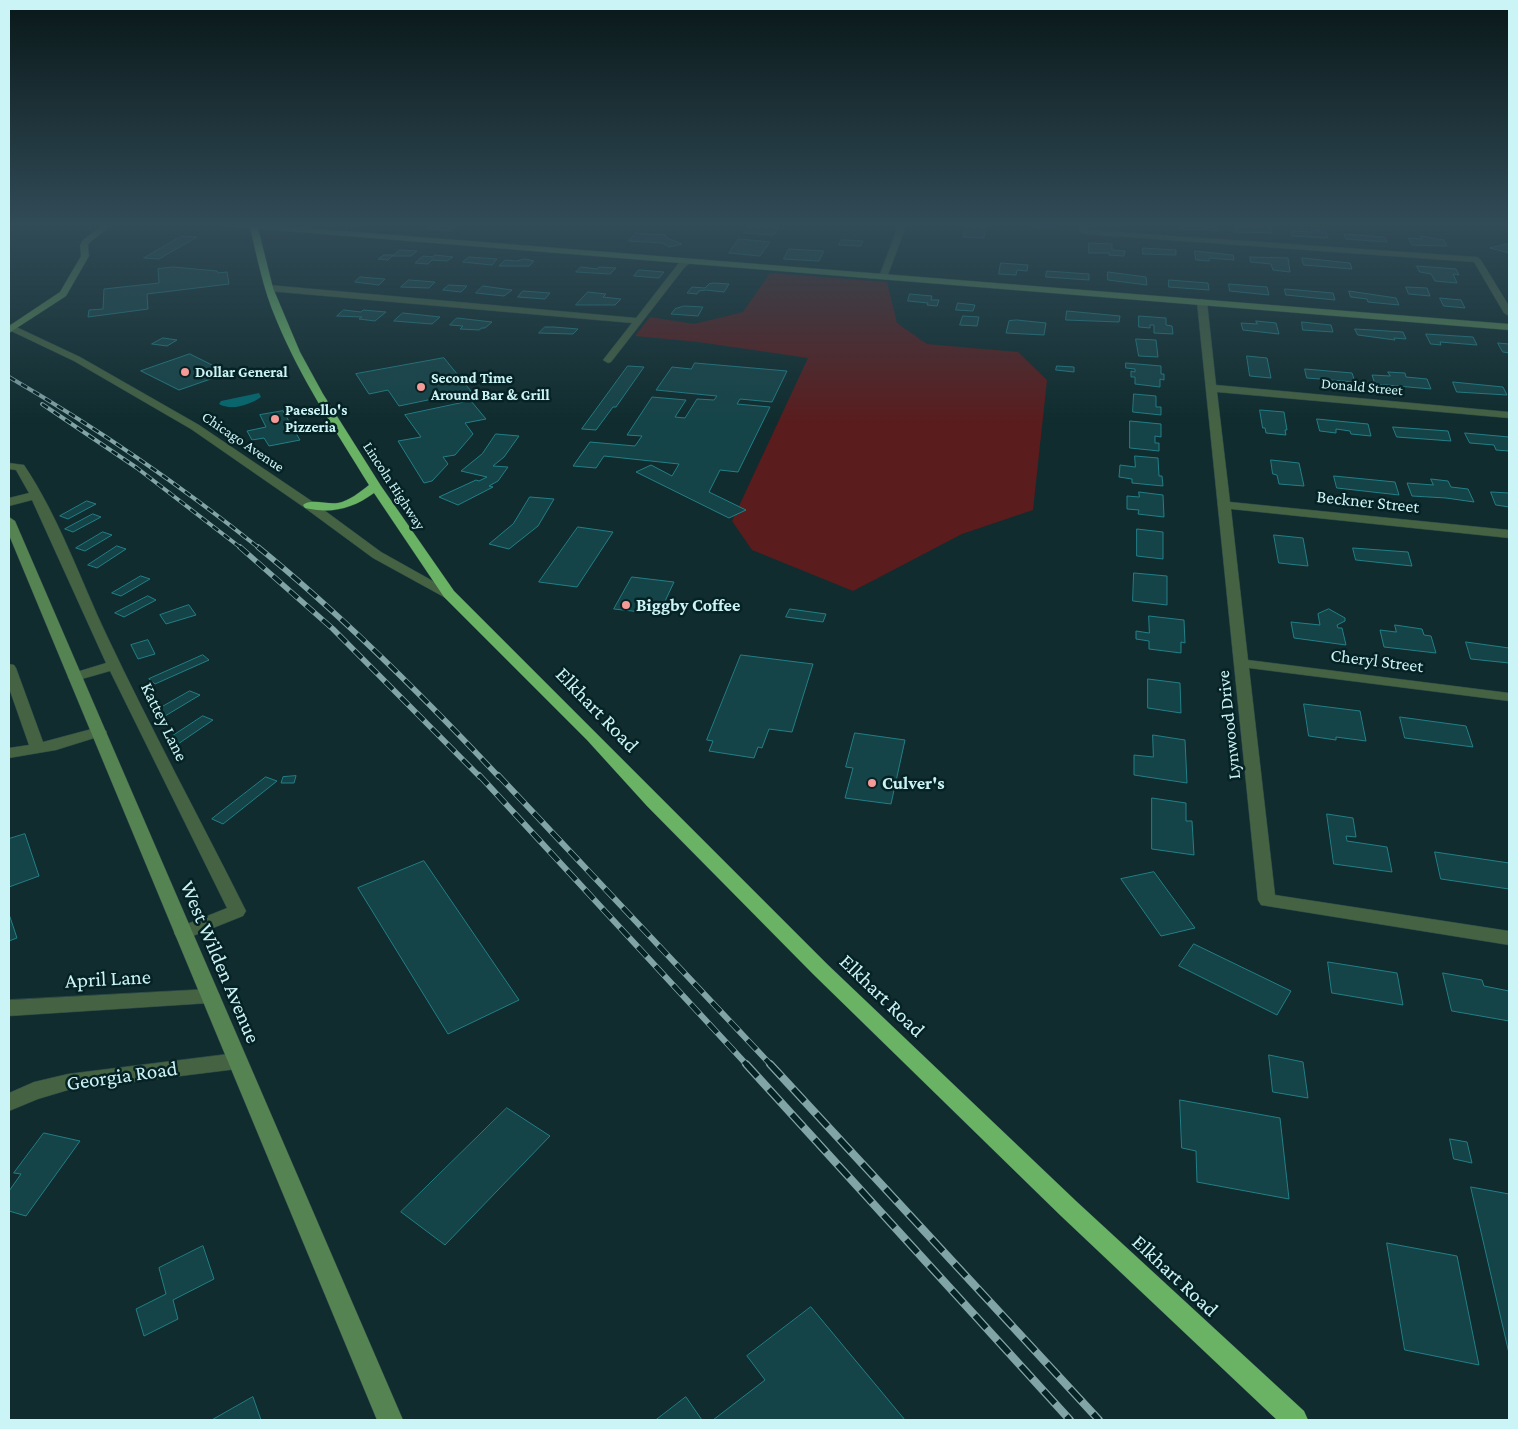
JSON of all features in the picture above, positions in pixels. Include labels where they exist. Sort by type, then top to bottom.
[{"type":"highway","name":"Lincoln Highway","points":[[270,291],[294,352],[318,394],[375,486],[449,594]]},
{"type":"highway","points":[[310,505],[328,508],[345,506],[375,486]]},
{"type":"highway","name":"Elkhart Road","points":[[449,594],[592,737],[652,802],[820,969],[1060,1202],[1295,1420]]},
{"type":"street","points":[[11,329],[63,294],[65,291]]},
{"type":"street","points":[[299,291],[639,321]]},
{"type":"street","points":[[608,360],[663,291]]},
{"type":"street","points":[[1058,291],[1509,327]]},
{"type":"street","points":[[1496,291],[1509,313]]},
{"type":"street","name":"Lynwood Drive","points":[[1202,302],[1267,900],[1509,938]]},
{"type":"street","name":"Chicago Avenue","points":[[11,329],[77,359],[195,427],[310,505],[377,555],[449,594]]},
{"type":"street","name":"Donald Street","points":[[1212,388],[1509,415]]},
{"type":"street","name":"Kattey Lane","points":[[9,466],[20,467],[36,496],[114,665],[237,911],[183,933]]},
{"type":"street","points":[[9,502],[36,496]]},
{"type":"street","name":"Beckner Street","points":[[1224,505],[1509,534]]},
{"type":"street","name":"West Wilden Avenue","points":[[9,521],[390,1420]]},
{"type":"street","name":"Cheryl Street","points":[[1240,663],[1509,696]]},
{"type":"street","points":[[76,677],[114,665]]},
{"type":"street","points":[[9,668],[38,749]]},
{"type":"street","points":[[9,753],[38,749],[99,732]]},
{"type":"street","name":"April Lane","points":[[9,1008],[210,996]]},
{"type":"street","name":"Georgia Road","points":[[9,1102],[34,1091],[68,1082],[237,1061]]},
{"type":"shaded area","points":[[758,291],[889,291],[897,323],[927,344],[1018,352],[1047,380],[1033,510],[962,534],[853,591],[752,550],[732,521],[808,358],[698,342],[635,336],[650,317],[694,324],[743,312]]},
{"type":"water","points":[[259,393],[261,397],[246,405],[229,407],[219,404],[221,401]]},
{"type":"building","points":[[104,291],[174,291],[147,294],[148,309],[88,317],[89,310],[103,309]]},
{"type":"building","points":[[478,291],[511,291],[504,296],[476,293]]},
{"type":"building","points":[[523,291],[550,293],[545,299],[518,297]]},
{"type":"building","points":[[689,291],[701,291],[697,294],[687,293]]},
{"type":"building","points":[[1230,291],[1268,291],[1269,295]]},
{"type":"building","points":[[1285,291],[1333,293],[1335,300],[1286,295]]},
{"type":"building","points":[[1349,291],[1396,298],[1399,305],[1368,302],[1367,299],[1351,297]]},
{"type":"building","points":[[1408,291],[1428,291],[1430,296],[1409,294]]},
{"type":"building","points":[[588,292],[606,294],[603,297],[621,299],[615,305],[576,305]]},
{"type":"building","points":[[910,294],[932,296],[931,300],[939,300],[937,306],[927,305],[928,303],[908,301]]},
{"type":"building","points":[[1440,298],[1461,300],[1465,308],[1444,306]]},
{"type":"building","points":[[958,303],[975,305],[973,311],[956,310]]},
{"type":"building","points":[[684,306],[703,307],[698,316],[671,314],[675,309]]},
{"type":"building","points":[[344,310],[386,312],[375,321],[359,319],[362,317],[337,316]]},
{"type":"building","points":[[1067,311],[1120,316],[1119,322],[1066,320]]},
{"type":"building","points":[[403,313],[440,317],[432,324],[394,321]]},
{"type":"building","points":[[963,316],[979,317],[977,326],[960,325]]},
{"type":"building","points":[[1139,316],[1166,318],[1166,325],[1172,326],[1173,334],[1154,333],[1154,325],[1150,325],[1150,328],[1139,327]]},
{"type":"building","points":[[457,318],[492,322],[479,330],[460,329],[463,326],[450,325]]},
{"type":"building","points":[[1009,321],[1046,323],[1044,335],[1006,333]]},
{"type":"building","points":[[1256,321],[1276,323],[1279,334],[1243,330],[1241,323],[1257,324]]},
{"type":"building","points":[[1302,322],[1331,325],[1333,332],[1303,330]]},
{"type":"building","points":[[545,327],[578,329],[573,334],[539,333]]},
{"type":"building","points":[[1355,329],[1403,332],[1406,339],[1394,338],[1395,340],[1358,335]]},
{"type":"building","points":[[1426,334],[1473,337],[1477,345],[1440,342],[1441,345],[1431,344]]},
{"type":"building","points":[[163,338],[177,340],[167,346],[152,344]]},
{"type":"building","points":[[1136,339],[1156,340],[1158,357],[1139,356]]},
{"type":"building","points":[[1498,343],[1509,344],[1509,353],[1503,352]]},
{"type":"building","name":"Dollar General","points":[[190,354],[228,373],[179,390],[141,371]]},
{"type":"building","points":[[1247,356],[1267,358],[1271,378],[1250,376]]},
{"type":"building","points":[[444,358],[471,391],[399,406],[388,390],[369,394],[356,374]]},
{"type":"building","points":[[695,363],[787,371],[772,402],[740,399],[737,404],[770,407],[738,472],[720,470],[709,492],[746,510],[729,518],[636,472],[651,465],[672,476],[679,464],[604,456],[596,468],[573,466],[590,442],[635,446],[642,436],[627,435],[652,397],[686,400],[675,417],[685,418],[697,399],[714,400],[717,396],[656,390],[672,367],[691,369]]},
{"type":"building","points":[[1126,363],[1161,366],[1161,374],[1164,374],[1164,380],[1160,379],[1160,387],[1135,384],[1135,377],[1131,377],[1131,371],[1135,372],[1135,369],[1126,368]]},
{"type":"building","points":[[628,366],[644,367],[616,407],[613,407],[596,430],[582,429]]},
{"type":"building","points":[[1057,366],[1074,367],[1074,372],[1056,370]]},
{"type":"building","points":[[1305,369],[1352,373],[1355,382],[1307,378]]},
{"type":"building","points":[[1388,372],[1405,373],[1406,377],[1427,379],[1431,389],[1375,384],[1372,375],[1390,376]]},
{"type":"building","points":[[1453,382],[1503,387],[1507,395],[1457,392]]},
{"type":"building","points":[[1134,394],[1156,396],[1156,407],[1161,407],[1161,415],[1133,412]]},
{"type":"building","points":[[471,401],[486,419],[465,423],[473,434],[455,455],[443,457],[448,464],[432,481],[424,483],[398,441],[421,437],[405,415]]},
{"type":"building","points":[[1260,410],[1284,412],[1286,435],[1266,433],[1265,428],[1263,428]]},
{"type":"building","points":[[283,411],[300,440],[269,446],[264,438],[252,440],[247,431],[266,427],[260,415]]},
{"type":"building","points":[[1317,419],[1368,424],[1371,436],[1351,434],[1350,431],[1336,429],[1336,433],[1320,431]]},
{"type":"building","points":[[1130,421],[1161,424],[1161,437],[1155,436],[1155,443],[1159,443],[1159,451],[1130,448]]},
{"type":"building","points":[[1393,427],[1448,431],[1451,441],[1397,437]]},
{"type":"building","points":[[1465,433],[1509,437],[1509,451],[1496,450],[1494,445],[1470,443]]},
{"type":"building","points":[[496,434],[519,436],[504,457],[493,466],[508,467],[498,481],[489,486],[493,487],[458,505],[439,497],[487,477],[461,471],[482,454]]},
{"type":"building","points":[[1135,456],[1158,458],[1159,476],[1162,476],[1163,486],[1132,483],[1132,479],[1119,477],[1120,465],[1135,467]]},
{"type":"building","points":[[1271,460],[1299,463],[1304,486],[1279,484],[1277,475],[1273,474]]},
{"type":"building","points":[[1334,476],[1395,482],[1399,495],[1337,488]]},
{"type":"building","points":[[1431,479],[1448,481],[1451,487],[1468,489],[1474,502],[1412,496],[1407,483],[1433,485]]},
{"type":"building","points":[[1139,492],[1163,495],[1164,517],[1138,514],[1139,510],[1127,509],[1127,496],[1139,497]]},
{"type":"building","points":[[1491,492],[1509,493],[1509,507],[1496,505]]},
{"type":"building","points":[[530,497],[554,499],[538,526],[509,549],[489,544],[513,524]]},
{"type":"building","points":[[87,501],[96,504],[68,519],[60,516]]},
{"type":"building","points":[[93,514],[101,517],[73,532],[65,529]]},
{"type":"building","points":[[578,527],[613,532],[577,587],[539,582]]},
{"type":"building","points":[[1137,529],[1163,532],[1163,559],[1137,556]]},
{"type":"building","points":[[103,532],[112,535],[85,551],[76,548]]},
{"type":"building","points":[[1274,535],[1303,538],[1308,566],[1279,563]]},
{"type":"building","points":[[117,546],[126,549],[97,568],[88,565]]},
{"type":"building","points":[[1353,548],[1408,552],[1412,566],[1356,560]]},
{"type":"building","points":[[1134,573],[1167,576],[1167,605],[1133,601]]},
{"type":"building","points":[[141,576],[150,579],[121,596],[112,593]]},
{"type":"building","points":[[632,577],[674,582],[659,614],[614,609]]},
{"type":"building","points":[[148,596],[156,600],[124,617],[115,613]]},
{"type":"building","points":[[189,605],[196,615],[166,624],[160,615]]},
{"type":"building","points":[[790,609],[826,614],[823,622],[786,617]]},
{"type":"building","points":[[1329,609],[1345,618],[1345,621],[1337,625],[1338,628],[1342,628],[1346,645],[1294,638],[1291,622],[1320,625],[1318,614]]},
{"type":"building","points":[[1149,616],[1184,620],[1185,643],[1181,642],[1181,653],[1149,649],[1149,641],[1136,639],[1136,631],[1149,633]]},
{"type":"building","points":[[1395,625],[1422,629],[1424,635],[1431,636],[1436,653],[1384,647],[1380,630],[1396,632]]},
{"type":"building","points":[[148,640],[155,654],[138,659],[131,645]]},
{"type":"building","points":[[1466,642],[1509,648],[1509,663],[1471,659]]},
{"type":"building","points":[[203,655],[209,660],[155,684],[149,679]]},
{"type":"building","points":[[741,655],[813,664],[792,732],[769,729],[762,748],[758,747],[754,758],[709,751],[713,741],[707,740]]},
{"type":"building","points":[[1148,679],[1180,683],[1181,713],[1148,708]]},
{"type":"building","points":[[190,691],[200,695],[165,716],[155,711]]},
{"type":"building","points":[[1304,704],[1360,711],[1366,741],[1336,737],[1336,740],[1309,736]]},
{"type":"building","points":[[203,716],[213,720],[178,744],[168,739]]},
{"type":"building","points":[[1400,717],[1466,726],[1473,747],[1405,738]]},
{"type":"building","name":"Culver's","points":[[855,733],[905,740],[891,804],[845,798],[853,768],[846,767]]},
{"type":"building","points":[[1153,735],[1185,740],[1187,783],[1134,775],[1134,755],[1153,757]]},
{"type":"building","points":[[296,776],[294,783],[281,783],[283,777]]},
{"type":"building","points":[[266,777],[277,781],[223,824],[212,819]]},
{"type":"building","points":[[1152,798],[1186,803],[1186,821],[1192,821],[1194,855],[1152,849]]},
{"type":"building","points":[[1327,814],[1353,818],[1356,837],[1346,836],[1347,841],[1387,847],[1392,872],[1334,864]]},
{"type":"building","points":[[25,834],[39,876],[9,887],[9,839]]},
{"type":"building","points":[[1435,852],[1509,863],[1509,889],[1441,879]]},
{"type":"building","points":[[424,861],[519,1000],[448,1034],[358,888]]},
{"type":"building","points":[[1154,872],[1195,928],[1161,936],[1121,879]]},
{"type":"building","points":[[9,914],[17,938],[9,941]]},
{"type":"building","points":[[1194,944],[1291,991],[1277,1015],[1179,966]]},
{"type":"building","points":[[1328,962],[1397,973],[1403,1005],[1332,993]]},
{"type":"building","points":[[1443,973],[1482,980],[1484,986],[1509,991],[1509,1021],[1452,1011]]},
{"type":"building","points":[[1269,1055],[1303,1062],[1308,1098],[1273,1092]]},
{"type":"building","points":[[1180,1100],[1280,1118],[1289,1199],[1197,1182],[1196,1151],[1182,1148]]},
{"type":"building","points":[[507,1108],[550,1136],[445,1245],[401,1212]]},
{"type":"building","points":[[44,1133],[80,1141],[26,1216],[9,1211],[9,1191],[21,1174],[14,1173]]},
{"type":"building","points":[[1450,1139],[1467,1142],[1472,1163],[1454,1159]]},
{"type":"building","points":[[1471,1187],[1509,1194],[1509,1353]]},
{"type":"building","points":[[1387,1243],[1457,1256],[1479,1365],[1405,1350]]},
{"type":"building","points":[[203,1246],[214,1279],[173,1300],[178,1319],[144,1336],[136,1309],[166,1294],[159,1268]]},
{"type":"building","points":[[811,1307],[905,1420],[713,1420],[765,1380],[747,1356]]},
{"type":"building","points":[[253,1397],[261,1420],[212,1420]]},
{"type":"building","points":[[686,1397],[702,1420],[656,1420]]},
{"type":"railway","points":[[9,377],[74,416],[137,458],[259,548]]},
{"type":"railway","points":[[42,404],[137,468],[241,548]]},
{"type":"railway","points":[[240,547],[333,629],[480,777]]},
{"type":"railway","points":[[258,547],[352,629],[499,777]]},
{"type":"railway","points":[[479,775],[747,1065]]},
{"type":"railway","points":[[498,775],[771,1065]]},
{"type":"railway","points":[[746,1064],[1070,1420]]},
{"type":"railway","points":[[770,1064],[1099,1420]]},
{"type":"place","name":"Dollar General","points":[[185,372]]},
{"type":"place","name":"Second Time Around Bar & Grill","points":[[421,387]]},
{"type":"place","name":"Paesello's Pizzeria","points":[[275,419]]},
{"type":"place","name":"Biggby Coffee","points":[[626,605]]},
{"type":"place","name":"Culver's","points":[[872,783]]}]
